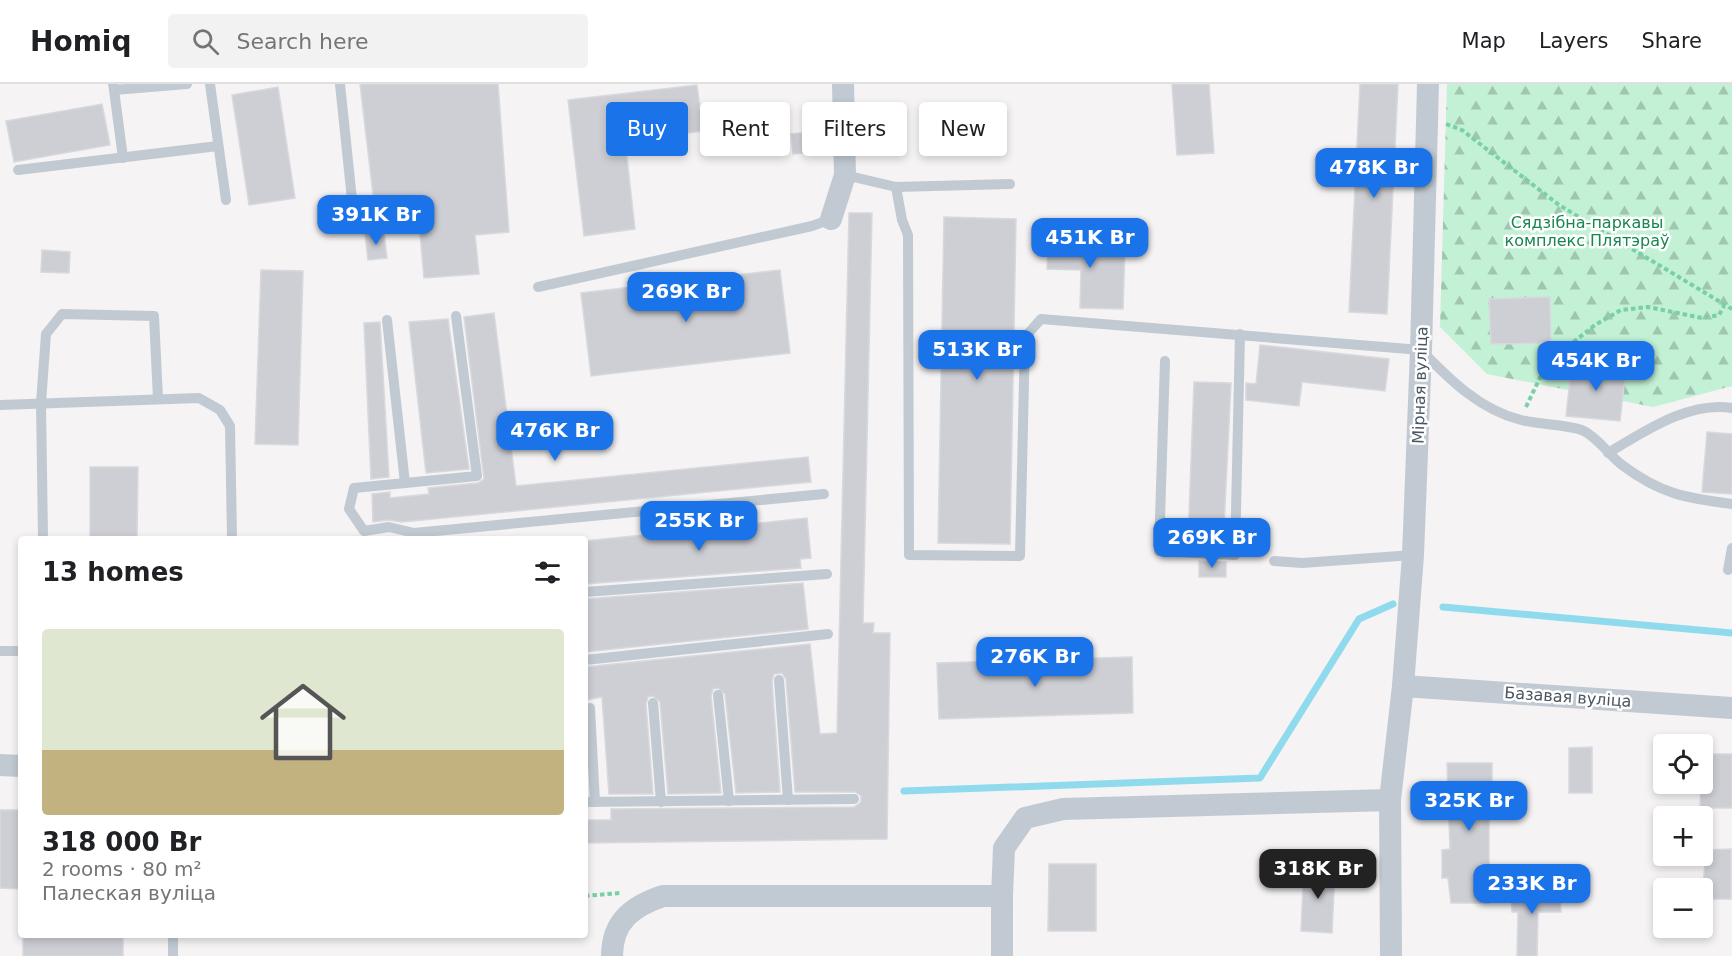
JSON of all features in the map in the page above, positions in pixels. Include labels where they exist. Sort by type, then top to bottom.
[{"type":"street","points":[[831,219],[845,175],[843,84]]},
{"type":"street","name":"Мірная вуліца","points":[[1391,956],[1390,800],[1403,686],[1413,555],[1428,84]]},
{"type":"street","name":"Базавая вуліца","points":[[1403,686],[1732,708]]},
{"type":"street","points":[[0,765],[18,765]]},
{"type":"street","points":[[1002,956],[1004,848],[1025,818],[1064,809],[1390,800]]},
{"type":"street","points":[[612,956],[616,931],[626,914],[643,903],[663,896],[1002,896]]},
{"type":"lane","points":[[123,158],[113,87],[187,84]]},
{"type":"lane","points":[[210,84],[226,200]]},
{"type":"lane","points":[[340,84],[353,209]]},
{"type":"lane","points":[[18,170],[218,146]]},
{"type":"lane","points":[[845,175],[896,187],[1011,184]]},
{"type":"lane","points":[[896,187],[902,220],[908,235],[909,555],[1020,556],[1025,337],[1041,319],[1421,350],[1452,383],[1487,406],[1519,420],[1584,431],[1608,453],[1659,488],[1683,498],[1732,504]]},
{"type":"lane","points":[[538,287],[812,226],[831,219]]},
{"type":"lane","points":[[43,536],[41,403],[46,334],[62,314],[154,316],[159,399]]},
{"type":"lane","points":[[456,316],[477,476],[354,489],[349,509],[364,531],[389,527],[415,536],[824,494]]},
{"type":"lane","points":[[387,320],[405,483]]},
{"type":"lane","points":[[1165,361],[1159,551],[1235,555],[1240,334]]},
{"type":"lane","points":[[0,405],[199,398],[220,410],[230,426],[232,536]]},
{"type":"lane","points":[[1608,453],[1679,416],[1718,406],[1732,408]]},
{"type":"lane","points":[[1728,570],[1732,548]]},
{"type":"lane","points":[[1274,561],[1302,563],[1413,555]]},
{"type":"lane","points":[[588,592],[827,574]]},
{"type":"lane","points":[[588,660],[828,634]]},
{"type":"lane","points":[[0,651],[18,651]]},
{"type":"lane","points":[[779,680],[788,800]]},
{"type":"lane","points":[[718,695],[729,801]]},
{"type":"lane","points":[[653,703],[662,802]]},
{"type":"lane","points":[[590,708],[590,802],[854,799]]},
{"type":"lane","points":[[173,938],[173,956]]},
{"type":"path","points":[[1427,117],[1462,130],[1559,205],[1732,309]]},
{"type":"path","points":[[1519,420],[1547,363],[1595,325],[1621,310],[1648,307],[1702,318],[1719,315],[1724,306]]},
{"type":"green space","name":"Сядзібна-паркавы комплекс Плятэраў","points":[[1447,84],[1732,84],[1732,386],[1653,407],[1487,374],[1440,327]]},
{"type":"building","points":[[360,84],[498,84],[509,232],[475,235],[479,274],[424,278],[419,222],[377,228]]},
{"type":"building","points":[[1172,84],[1209,84],[1214,153],[1177,155]]},
{"type":"building","points":[[1360,84],[1398,84],[1387,314],[1349,312]]},
{"type":"building","points":[[697,85],[700,131],[688,133],[688,102],[606,102],[606,156],[627,156],[635,229],[584,236],[568,100]]},
{"type":"building","points":[[278,87],[295,198],[249,205],[232,95]]},
{"type":"building","points":[[102,104],[110,145],[14,162],[6,121]]},
{"type":"building","points":[[802,133],[802,153],[793,154],[791,134]]},
{"type":"building","points":[[849,213],[872,213],[863,623],[874,623],[873,633],[890,633],[887,839],[588,843],[588,820],[611,820],[611,809],[854,807],[861,802],[861,796],[855,792],[795,792],[786,679],[782,673],[774,674],[772,681],[780,792],[736,793],[725,694],[718,688],[713,689],[711,696],[721,793],[668,794],[660,702],[653,696],[648,697],[646,704],[653,794],[609,794],[602,697],[588,699],[588,667],[810,644],[820,734],[837,733]]},
{"type":"building","points":[[944,217],[1016,219],[1010,544],[938,543]]},
{"type":"building","points":[[1048,225],[1068,225],[1068,245],[1125,248],[1123,309],[1080,308],[1081,270],[1047,269]]},
{"type":"building","points":[[384,233],[387,258],[368,260],[365,234]]},
{"type":"building","points":[[42,250],[70,252],[69,273],[41,272]]},
{"type":"building","points":[[261,270],[303,271],[298,445],[255,444]]},
{"type":"building","points":[[780,270],[790,353],[591,376],[581,293]]},
{"type":"building","points":[[1550,297],[1551,343],[1491,344],[1489,299]]},
{"type":"building","points":[[494,313],[516,486],[808,457],[811,482],[402,522],[388,520],[373,522],[372,494],[390,492],[390,498],[429,494],[428,488],[478,483],[484,479],[464,317]]},
{"type":"building","points":[[448,319],[469,469],[426,473],[409,322]]},
{"type":"building","points":[[380,322],[389,477],[371,479],[364,323]]},
{"type":"building","points":[[1260,345],[1389,359],[1385,391],[1302,382],[1299,406],[1246,400],[1246,383],[1256,384]]},
{"type":"building","points":[[1572,362],[1626,367],[1620,421],[1566,416]]},
{"type":"building","points":[[1194,382],[1231,383],[1223,547],[1188,542]]},
{"type":"building","points":[[1707,432],[1732,434],[1732,494],[1702,492]]},
{"type":"building","points":[[90,467],[138,467],[137,536],[90,536]]},
{"type":"building","points":[[807,518],[811,558],[800,559],[801,568],[588,584],[588,541]]},
{"type":"building","points":[[1199,561],[1226,562],[1226,577],[1199,577]]},
{"type":"building","points":[[803,583],[808,629],[588,652],[588,599]]},
{"type":"building","points":[[1132,657],[1133,713],[939,719],[937,663]]},
{"type":"building","points":[[1592,747],[1592,793],[1569,793],[1569,748]]},
{"type":"building","points":[[1713,754],[1732,754],[1732,808],[1700,806],[1701,794],[1713,794]]},
{"type":"building","points":[[1447,763],[1492,763],[1492,807],[1489,807],[1489,903],[1451,903],[1448,878],[1442,878],[1442,850],[1450,849]]},
{"type":"building","points":[[0,810],[18,810],[18,889],[0,888]]},
{"type":"building","points":[[1731,849],[1731,899],[1713,899],[1713,878],[1704,878],[1705,866],[1713,866],[1713,850]]},
{"type":"building","points":[[1049,864],[1096,864],[1096,931],[1048,931]]},
{"type":"building","points":[[1304,867],[1335,869],[1332,933],[1301,931]]},
{"type":"building","points":[[1511,888],[1560,888],[1561,912],[1538,912],[1537,956],[1517,956],[1518,912],[1512,912]]},
{"type":"building","points":[[23,938],[123,938],[123,956],[23,956]]},
{"type":"waterway","points":[[904,791],[1260,778],[1359,619],[1393,604]]},
{"type":"waterway","points":[[1443,607],[1732,633]]}]
